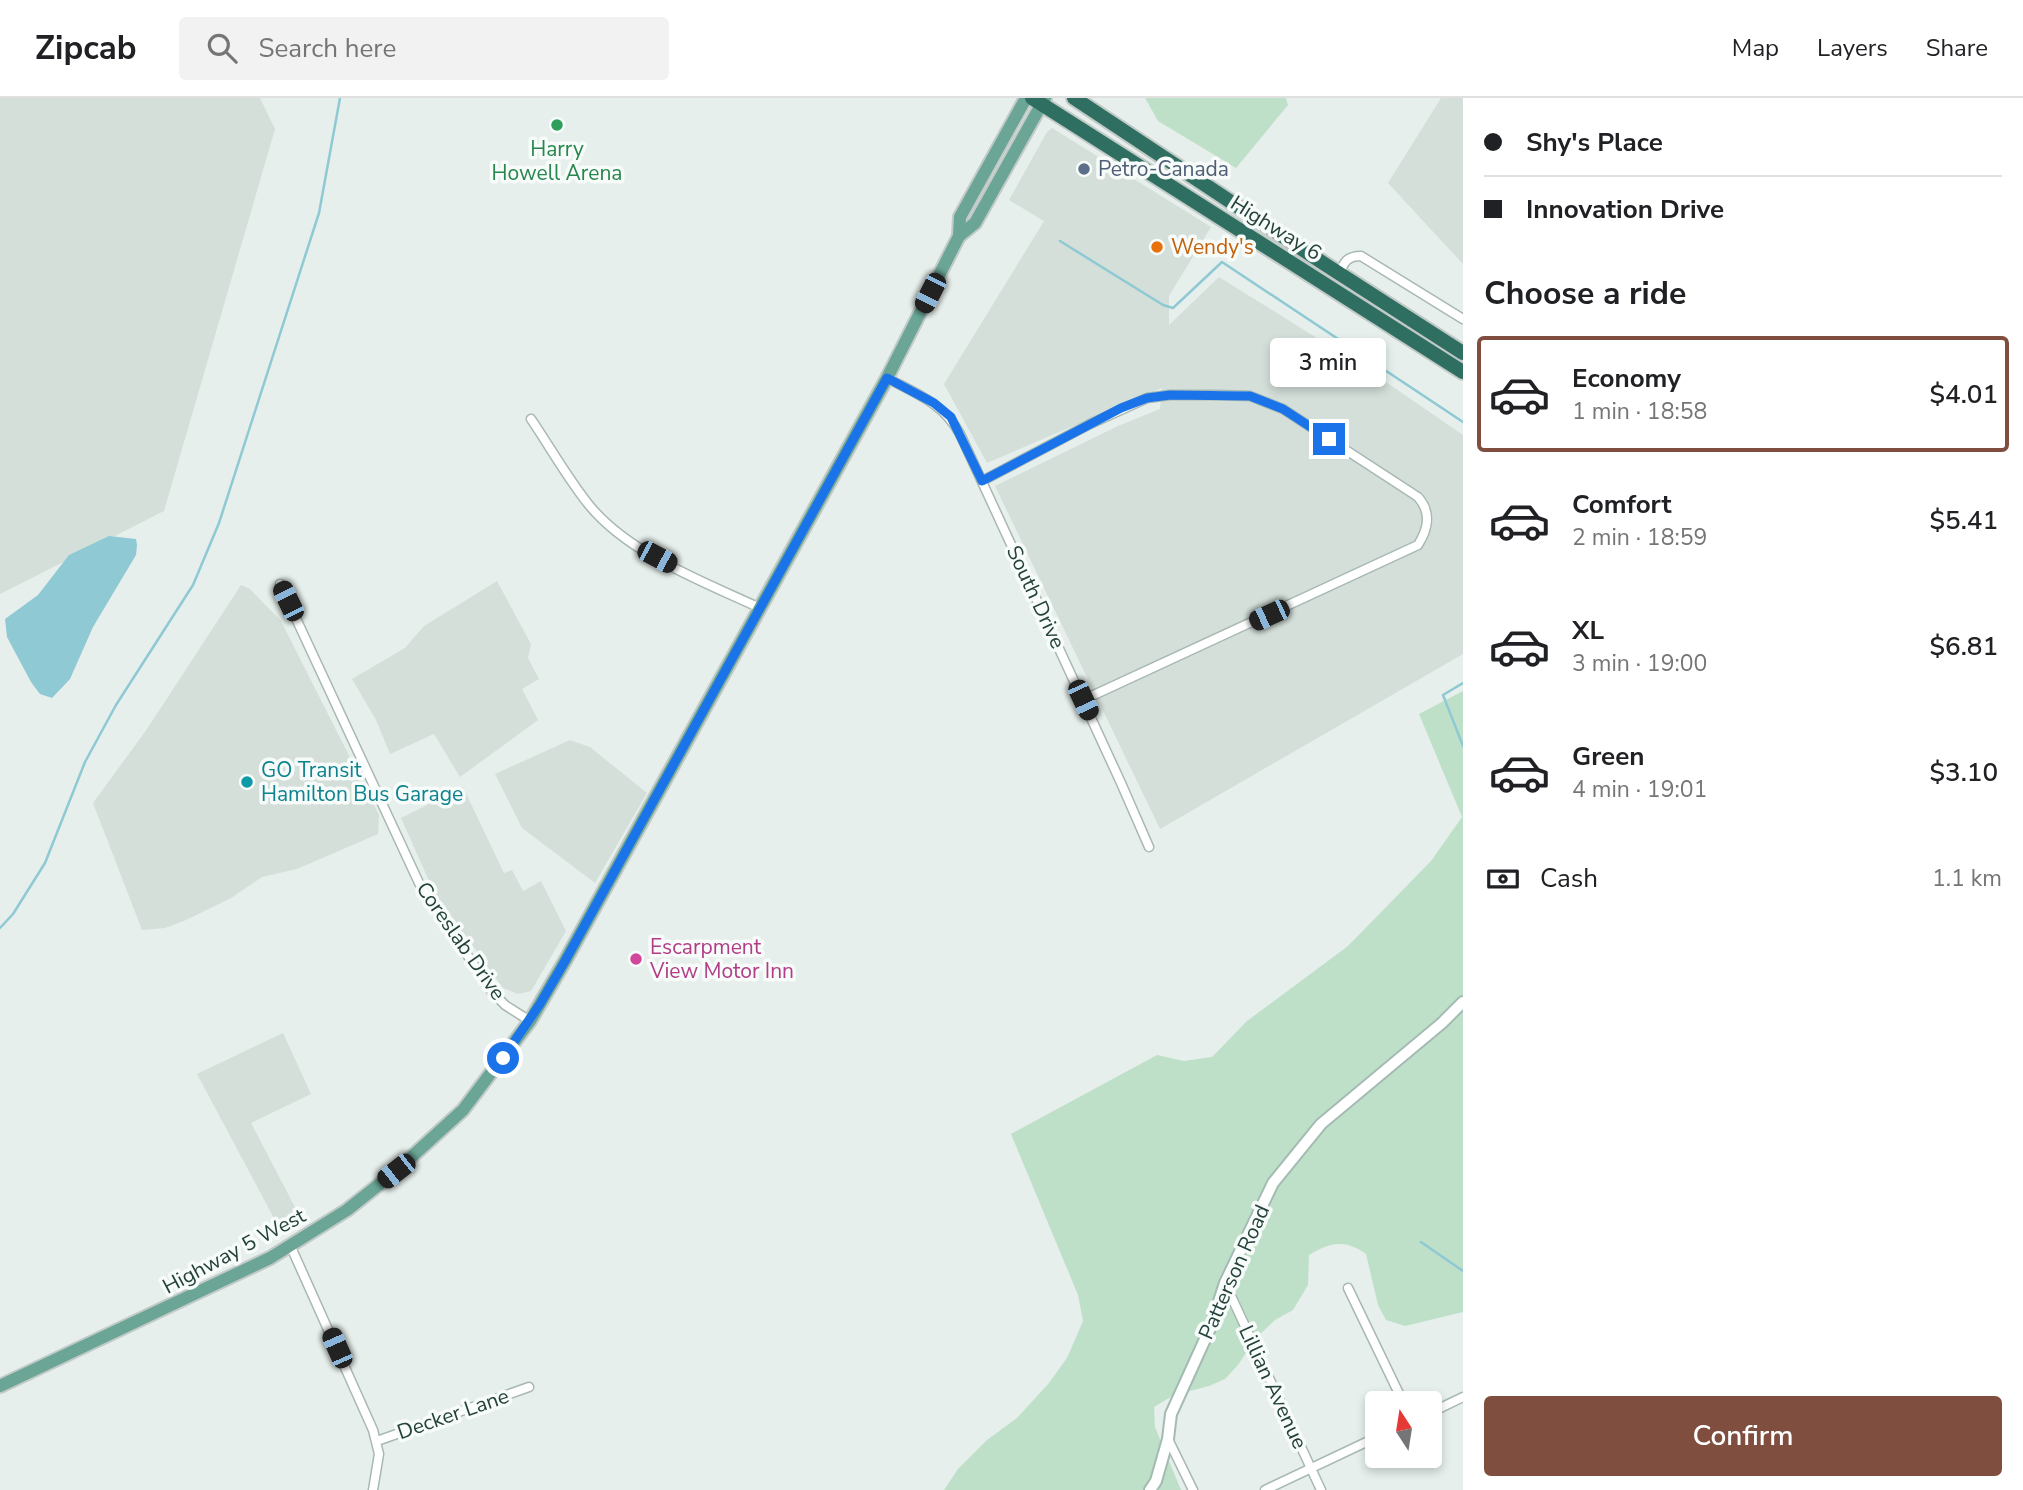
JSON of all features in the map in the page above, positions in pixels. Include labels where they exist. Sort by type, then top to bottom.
[{"type":"highway","name":"Highway 6","points":[[1074,98],[1463,353]]},
{"type":"highway","points":[[1089,98],[1102,117]]},
{"type":"highway","name":"Highway 6","points":[[1039,100],[1463,372]]},
{"type":"main road","name":"Highway 5 West","points":[[0,1385],[291,1247],[347,1210],[396,1171],[463,1110],[530,1021],[565,961],[887,378],[959,236],[960,217],[1026,98]]},
{"type":"main road","name":"Highway 5 West","points":[[959,236],[975,223],[1039,100]]},
{"type":"street","points":[[1339,274],[1343,262],[1349,257],[1361,256],[1463,319]]},
{"type":"street","points":[[1314,276],[1322,263]]},
{"type":"street","name":"South Drive","points":[[887,378],[934,403],[951,417],[1149,847]]},
{"type":"street","points":[[982,481],[1100,419],[1147,398],[1170,395],[1250,396],[1283,409],[1418,497],[1423,503],[1428,521],[1418,545],[1083,700]]},
{"type":"street","points":[[531,419],[589,505],[611,527],[638,547],[693,577],[760,608]]},
{"type":"street","name":"Coreslab Drive","points":[[280,584],[419,883],[492,992],[505,1005],[530,1021]]},
{"type":"street","name":"Patterson Road","points":[[1150,1490],[1156,1481],[1168,1440],[1171,1414],[1211,1326],[1224,1283],[1273,1183],[1321,1124],[1442,1023],[1463,1002]]},
{"type":"street","points":[[291,1247],[377,1441],[379,1454],[373,1490]]},
{"type":"street","name":"Lillian Avenue","points":[[1224,1283],[1321,1490]]},
{"type":"street","points":[[1348,1288],[1398,1391]]},
{"type":"street","name":"Decker Lane","points":[[377,1441],[529,1387]]},
{"type":"street","points":[[1442,1407],[1463,1397]]},
{"type":"street","points":[[1168,1440],[1193,1490]]},
{"type":"street","points":[[1265,1490],[1365,1443]]},
{"type":"shaded area","points":[[0,98],[260,98],[275,129],[164,511],[0,594]]},
{"type":"shaded area","points":[[1441,98],[1463,98],[1463,264],[1388,183]]},
{"type":"shaded area","points":[[1052,128],[1211,227],[1169,296],[1169,325],[1219,277],[1370,371],[1463,435],[1463,654],[1160,829],[995,486],[1118,426],[1160,409],[1162,388],[987,463],[944,384],[1044,221],[1009,200],[1047,132]]},
{"type":"shaded area","points":[[497,581],[531,644],[528,658],[539,679],[522,689],[538,720],[460,777],[434,734],[390,754],[376,720],[352,679],[405,648],[424,626]]},
{"type":"shaded area","points":[[241,585],[250,589],[281,621],[379,815],[378,834],[297,869],[262,877],[231,898],[186,920],[165,928],[142,930],[93,803],[147,729]]},
{"type":"shaded area","points":[[570,740],[590,747],[647,793],[595,883],[522,828],[495,774]]},
{"type":"shaded area","points":[[463,787],[504,873],[512,870],[523,891],[541,881],[566,931],[531,991],[518,994],[503,988],[434,892],[401,818]]},
{"type":"shaded area","points":[[283,1033],[311,1094],[251,1123],[297,1211],[276,1222],[197,1074]]},
{"type":"green space","points":[[1145,98],[1286,98],[1288,105],[1236,168],[1158,121]]},
{"type":"green space","points":[[1463,691],[1463,1312],[1405,1326],[1386,1320],[1378,1305],[1366,1254],[1344,1244],[1324,1247],[1309,1255],[1308,1285],[1293,1310],[1275,1320],[1255,1339],[1225,1379],[1174,1395],[1154,1407],[1155,1427],[1181,1490],[944,1490],[958,1469],[987,1440],[1017,1418],[1049,1383],[1067,1358],[1083,1321],[1078,1295],[1011,1134],[1157,1055],[1184,1061],[1212,1057],[1247,1021],[1348,946],[1431,861],[1462,817],[1419,714]]},
{"type":"water","points":[[109,536],[136,539],[136,555],[93,627],[70,679],[52,698],[40,694],[7,637],[5,619],[38,595],[69,555]]},
{"type":"waterway","points":[[0,928],[13,914],[45,863],[85,762],[116,705],[193,585],[219,523],[319,213],[340,98]]},
{"type":"waterway","points":[[1060,241],[1163,305],[1173,308],[1222,262],[1463,422]]},
{"type":"waterway","points":[[1463,683],[1443,695],[1463,746]]},
{"type":"waterway","points":[[1421,1242],[1463,1271]]},
{"type":"place","name":"Harry Howell Arena","points":[[557,125]]},
{"type":"place","name":"Petro-Canada","points":[[1084,169]]},
{"type":"place","name":"Wendy's","points":[[1157,247]]},
{"type":"place","name":"GO Transit Hamilton Bus Garage","points":[[247,782]]},
{"type":"place","name":"Escarpment View Motor Inn","points":[[636,959]]},
{"type":"route","points":[[503,1058],[565,961],[887,378],[934,403],[951,417],[982,481],[1121,408],[1147,398],[1170,395],[1250,396],[1283,409],[1329,439]]}]
